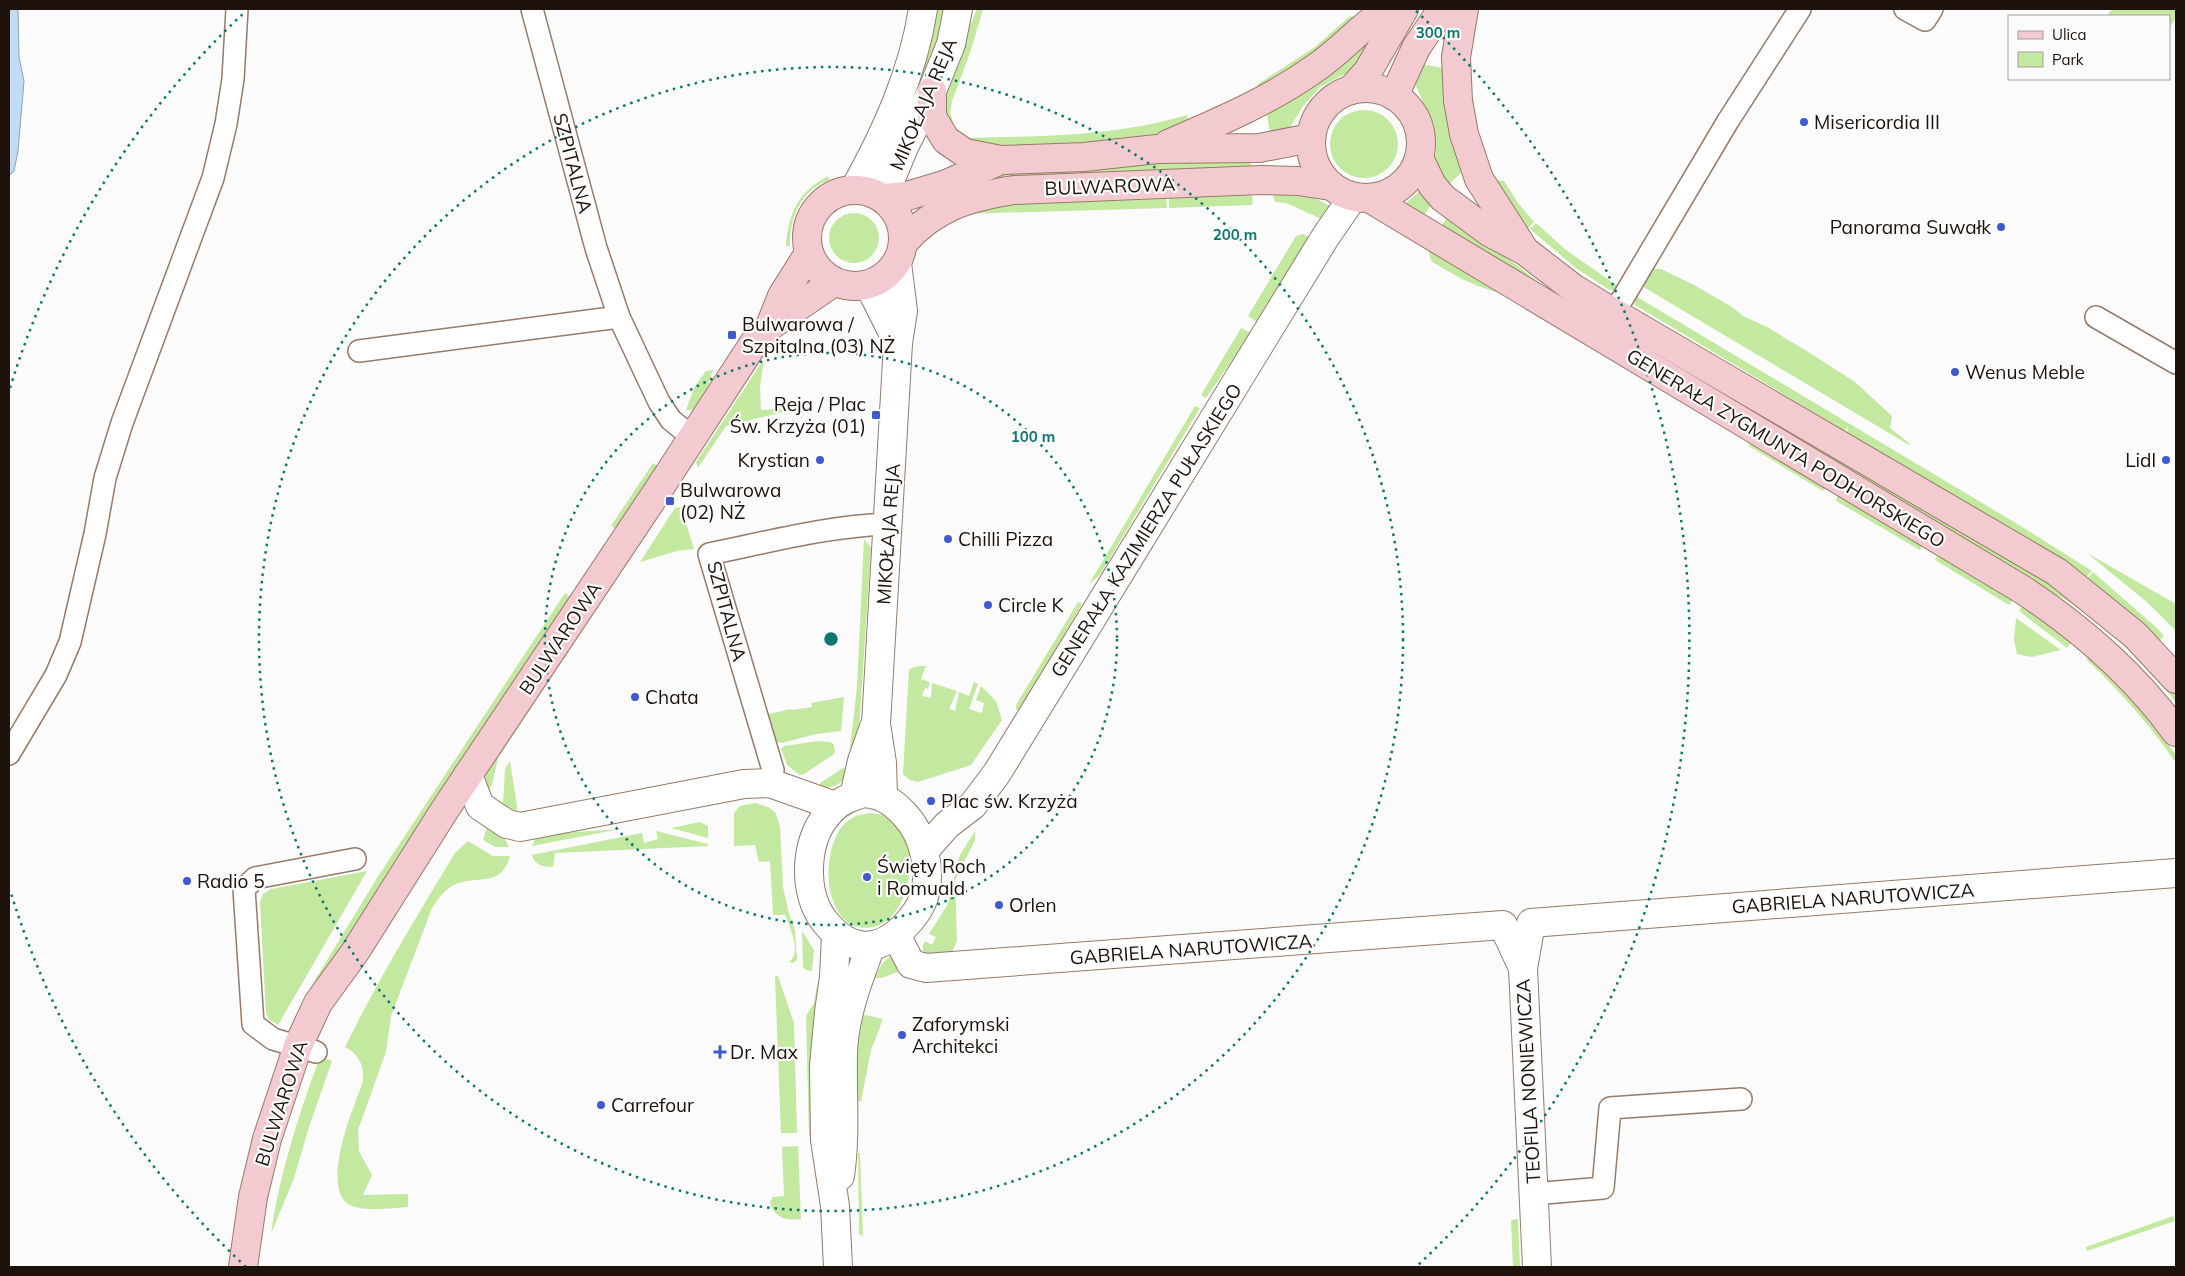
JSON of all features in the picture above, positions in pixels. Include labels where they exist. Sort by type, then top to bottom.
[{"type":"main road","points":[[1157,149],[1251,108],[1282,91],[1316,68],[1347,44],[1374,18],[1388,9]]},
{"type":"main road","points":[[1351,90],[1368,71],[1404,9]]},
{"type":"main road","points":[[1394,96],[1416,48],[1442,9]]},
{"type":"main road","points":[[1464,9],[1456,57],[1458,101],[1464,134],[1479,179],[1524,252]]},
{"type":"main road","points":[[1366,88],[1380,90],[1394,96],[1408,108],[1417,123],[1420,140],[1419,158],[1412,174],[1400,186],[1386,194],[1351,194],[1319,173],[1312,156],[1311,138],[1315,122],[1323,108],[1336,97],[1351,90],[1366,88]]},
{"type":"main road","points":[[932,91],[932,117],[946,140],[965,153],[1001,160]]},
{"type":"main road","name":"BULWAROWA","points":[[883,198],[907,196],[944,185],[1001,160],[1084,157],[1157,149],[1259,148],[1311,138]]},
{"type":"main road","name":"GENERAŁA ZYGMUNTA PODHORSKIEGO","points":[[1419,158],[1432,185],[1443,198],[1489,232],[1524,252],[1573,288],[1614,313],[2057,572],[2135,635],[2176,679]]},
{"type":"main road","name":"BULWAROWA","points":[[901,253],[918,226],[942,210],[980,195],[1014,190],[1261,180],[1298,181],[1351,194]]},
{"type":"main road","points":[[854,190],[869,192],[883,198],[897,214],[903,227],[901,253],[880,280],[870,285],[858,287],[834,282],[823,275],[814,265],[806,238],[809,223],[816,210],[826,199],[839,192],[854,190]]},
{"type":"main road","name":"GENERAŁA ZYGMUNTA PODHORSKIEGO","points":[[1351,194],[2047,606],[2086,635],[2111,657],[2145,692],[2176,732]]},
{"type":"main road","name":"BULWAROWA","points":[[770,326],[782,296],[809,253]]},
{"type":"main road","name":"BULWAROWA","points":[[243,1267],[253,1197],[265,1149],[307,1049],[335,1011],[355,952],[444,811],[756,340],[770,326],[834,282]]},
{"type":"main road","name":"BULWAROWA","points":[[261,1267],[276,1175],[295,1112],[307,1049]]},
{"type":"street","points":[[9,754],[56,675],[70,642],[95,534],[104,478],[122,423],[213,178],[233,79],[237,9]]},
{"type":"street","name":"SZPITALNA","points":[[532,9],[596,248],[619,317],[659,402],[671,420],[692,437]]},
{"type":"street","name":"MIKOŁAJA REJA","points":[[854,190],[880,142],[905,80],[918,42],[923,9]]},
{"type":"street","name":"MIKOŁAJA REJA","points":[[883,198],[904,147],[932,91],[951,44],[958,9]]},
{"type":"street","points":[[1614,313],[1728,121],[1800,9]]},
{"type":"street","points":[[1905,9],[1925,20],[1932,9]]},
{"type":"street","name":"GENERAŁA KAZIMIERZA PUŁASKIEGO","points":[[924,851],[947,826],[972,805],[997,773],[1351,194]]},
{"type":"street","name":"MIKOŁAJA REJA","points":[[876,724],[898,344],[902,311],[901,253]]},
{"type":"street","name":"MIKOŁAJA REJA","points":[[870,285],[898,344]]},
{"type":"street","points":[[359,351],[619,317]]},
{"type":"street","points":[[2096,317],[2176,363]]},
{"type":"street","name":"SZPITALNA","points":[[775,785],[773,770],[709,554],[861,525],[888,524]]},
{"type":"street","points":[[876,724],[882,763],[883,796]]},
{"type":"street","points":[[844,801],[876,724]]},
{"type":"street","points":[[468,776],[480,806],[507,824],[520,827],[744,784],[775,785],[844,801]]},
{"type":"street","points":[[775,785],[817,833]]},
{"type":"street","points":[[864,793],[883,796],[897,806],[909,819],[918,834],[924,851],[928,874],[924,897],[913,918],[896,935],[871,946],[859,946],[836,936],[822,919],[812,899],[808,877],[810,854],[817,833],[827,814],[844,801],[864,793]]},
{"type":"street","points":[[444,811],[480,806]]},
{"type":"street","points":[[307,1049],[273,1039],[253,1024],[244,889],[254,878],[355,859]]},
{"type":"street","name":"GABRIELA NARUTOWICZA","points":[[1530,923],[2176,873]]},
{"type":"street","name":"TEOFILA NONIEWICZA","points":[[1530,923],[1523,968],[1537,1267]]},
{"type":"street","name":"GABRIELA NARUTOWICZA","points":[[896,935],[911,964],[926,968],[1503,925]]},
{"type":"street","name":"TEOFILA NONIEWICZA","points":[[1503,925],[1523,968]]},
{"type":"street","points":[[836,936],[834,977],[824,1066],[825,1140],[835,1206],[838,1267]]},
{"type":"street","points":[[835,1206],[844,1147],[843,1052],[858,982],[871,946]]},
{"type":"street","name":"TEOFILA NONIEWICZA","points":[[1533,1194],[1603,1188],[1610,1108],[1741,1099]]},
{"type":"green space","points":[[933,9],[948,9],[900,138]]},
{"type":"green space","points":[[977,9],[983,9],[970,53],[952,101],[950,112],[953,122],[946,129],[940,106],[955,61]]},
{"type":"green space","points":[[2112,9],[2176,9],[2176,17],[2170,27],[2170,15],[2108,15]]},
{"type":"green space","points":[[1350,16],[1356,17],[1337,41],[1256,90],[1258,84],[1315,47]]},
{"type":"green space","points":[[1374,39],[1352,70],[1320,87],[1303,106],[1288,131],[1271,138],[1266,109],[1358,43]]},
{"type":"green space","points":[[1417,63],[1443,68],[1447,120],[1462,172],[1444,189],[1435,162],[1434,125],[1415,84]]},
{"type":"green space","points":[[1364,110],[1377,113],[1388,120],[1395,131],[1398,144],[1395,157],[1388,168],[1377,175],[1364,178],[1351,175],[1340,168],[1333,157],[1330,144],[1333,131],[1340,120],[1351,113]]},
{"type":"green space","points":[[1187,115],[1189,125],[1152,135],[1109,142],[982,148],[965,138],[1077,134],[1132,128]]},
{"type":"green space","points":[[1251,156],[1251,174],[1030,182],[969,181],[990,174]]},
{"type":"green space","points":[[828,176],[829,180],[811,191],[799,206],[792,225],[790,246],[786,246],[789,224],[796,205],[809,189]]},
{"type":"green space","points":[[1494,180],[1504,181],[1518,203],[1534,222],[1528,228],[1513,208]]},
{"type":"green space","points":[[1420,191],[1434,201],[1421,220],[1402,206]]},
{"type":"green space","points":[[1273,194],[1305,195],[1333,208],[1326,221],[1286,203],[1275,202]]},
{"type":"green space","points":[[1252,195],[1253,203],[1251,205],[1169,208],[1169,198]]},
{"type":"green space","points":[[1166,199],[1167,208],[962,214],[1008,204]]},
{"type":"green space","points":[[854,213],[868,217],[875,224],[879,238],[875,252],[868,259],[854,263],[840,259],[833,252],[829,238],[833,224],[840,217]]},
{"type":"green space","points":[[1450,214],[1557,296],[1700,381],[2009,555],[2106,623],[2176,695],[2176,702],[2129,650],[2089,615],[2054,593],[2020,576],[1438,230]]},
{"type":"green space","points":[[1536,223],[1566,250],[1619,287],[1616,290],[1610,290],[1577,269],[1530,229]]},
{"type":"green space","points":[[1303,234],[1314,239],[1258,323],[1248,316],[1296,236]]},
{"type":"green space","points":[[1428,250],[1497,291],[1471,283],[1439,266],[1431,261]]},
{"type":"green space","points":[[1652,269],[1661,269],[1694,285],[1732,307],[1743,316],[1767,327],[1855,382],[1892,416],[1890,428],[1909,445],[1640,285]]},
{"type":"green space","points":[[1634,295],[2024,528],[2092,571],[2086,578],[2019,534],[1847,432],[1848,426],[1845,431],[1635,305]]},
{"type":"green space","points":[[1241,328],[1251,333],[1206,398],[1201,395]]},
{"type":"green space","points":[[764,359],[760,386],[761,410],[791,408],[791,410],[726,426],[698,468],[696,462]]},
{"type":"green space","points":[[713,370],[701,402],[692,410],[686,410],[695,386],[706,371]]},
{"type":"green space","points":[[1195,406],[1200,408],[1100,575],[1089,584]]},
{"type":"green space","points":[[1748,442],[1826,486],[1823,491],[1749,446]]},
{"type":"green space","points":[[653,463],[660,467],[618,530],[611,526]]},
{"type":"green space","points":[[1838,494],[1923,545],[1920,550],[1836,501]]},
{"type":"green space","points":[[681,507],[694,549],[677,551],[640,562],[675,508]]},
{"type":"green space","points":[[864,539],[871,548],[859,730],[852,751],[850,748],[857,687]]},
{"type":"green space","points":[[2087,553],[2176,604],[2176,631],[2148,603]]},
{"type":"green space","points":[[1938,554],[2014,598],[2009,605],[1935,560]]},
{"type":"green space","points":[[2093,572],[2164,636],[2158,642],[2087,579]]},
{"type":"green space","points":[[565,593],[572,598],[319,989],[312,985],[377,878]]},
{"type":"green space","points":[[1078,602],[1081,603],[1081,606],[1020,709],[1016,710],[1016,705]]},
{"type":"green space","points":[[2023,605],[2072,641],[2067,648],[2019,611]]},
{"type":"green space","points":[[2016,618],[2061,650],[2032,657],[2017,654],[2014,640]]},
{"type":"green space","points":[[583,629],[498,758],[492,785],[488,790],[485,775],[489,765],[577,630]]},
{"type":"green space","points":[[2092,656],[2152,722],[2176,755],[2176,763],[2134,709],[2086,659]]},
{"type":"green space","points":[[926,666],[921,679],[930,682],[928,689],[925,688],[922,696],[931,698],[932,683],[957,691],[949,709],[955,711],[959,692],[969,696],[974,682],[978,684],[969,709],[982,713],[984,703],[976,700],[981,686],[996,701],[1002,720],[971,765],[918,782],[910,780],[903,774],[909,669]]},
{"type":"green space","points":[[844,697],[841,731],[816,734],[782,743],[773,741],[766,715],[790,709],[812,707],[811,703]]},
{"type":"green space","points":[[818,741],[830,742],[834,745],[835,752],[833,755],[800,775],[787,765],[781,749],[784,746]]},
{"type":"green space","points":[[510,761],[518,813],[503,804],[505,769]]},
{"type":"green space","points":[[843,768],[852,770],[846,778],[834,786],[819,788],[820,783]]},
{"type":"green space","points":[[755,803],[768,807],[775,812],[780,826],[783,887],[795,931],[797,960],[793,963],[789,962],[795,953],[794,940],[785,915],[773,915],[770,861],[759,862],[755,845],[734,846],[734,813],[740,806]]},
{"type":"green space","points":[[871,813],[886,816],[900,828],[908,845],[910,865],[907,886],[900,904],[889,919],[873,927],[855,926],[841,916],[833,901],[829,880],[830,859],[835,838],[847,821],[856,816]]},
{"type":"green space","points":[[700,822],[708,826],[708,838],[671,828]]},
{"type":"green space","points":[[488,824],[501,832],[509,847],[495,847],[483,840]]},
{"type":"green space","points":[[620,829],[532,846],[535,839],[548,834]]},
{"type":"green space","points":[[656,831],[708,844],[708,846],[555,853],[553,867],[538,864],[532,855],[642,833],[644,843],[658,839]]},
{"type":"green space","points":[[975,831],[975,840],[955,880],[957,941],[952,952],[923,953],[925,941],[932,945],[936,937],[929,934],[948,904],[960,855]]},
{"type":"green space","points":[[468,841],[493,856],[510,856],[501,873],[487,879],[463,882],[450,887],[432,908],[391,1016],[386,1052],[358,1130],[359,1151],[372,1175],[363,1195],[408,1194],[408,1207],[368,1209],[352,1206],[341,1195],[338,1183],[338,1169],[343,1139],[363,1081],[363,1073],[359,1060],[353,1052],[345,1047],[384,973],[426,901],[455,853]]},
{"type":"green space","points":[[367,871],[278,1025],[269,1019],[266,1014],[260,902],[263,894],[271,889]]},
{"type":"green space","points":[[802,931],[814,950],[812,971],[806,970],[803,967]]},
{"type":"green space","points":[[892,954],[900,971],[882,978],[874,978],[882,964]]},
{"type":"green space","points":[[775,976],[778,976],[794,1023],[797,1133],[781,1133]]},
{"type":"green space","points":[[817,985],[824,986],[810,1092],[812,1135],[809,1135],[806,1016],[814,1003]]},
{"type":"green space","points":[[863,1016],[883,1019],[871,1050],[861,1101],[856,1101],[856,1059]]},
{"type":"green space","points":[[328,1059],[332,1061],[294,1178],[271,1234],[284,1168],[303,1104],[318,1062]]},
{"type":"green space","points":[[798,1146],[801,1219],[786,1219],[774,1212],[770,1202],[773,1197],[784,1196],[782,1147]]},
{"type":"green space","points":[[858,1153],[860,1153],[863,1236],[859,1234]]},
{"type":"green space","points":[[2173,1216],[2175,1221],[2087,1251],[2086,1247]]},
{"type":"green space","points":[[1518,1219],[1520,1267],[1513,1267],[1511,1220]]},
{"type":"water","points":[[9,9],[18,9],[19,57],[24,81],[18,151],[14,171],[9,176]]},
{"type":"place","name":"Misericordia III","points":[[1804,122]]},
{"type":"place","name":"Panorama Suwałk","points":[[2001,227]]},
{"type":"place","name":"Bulwarowa / Szpitalna (03) NŻ","points":[[732,335]]},
{"type":"place","name":"Wenus Meble","points":[[1955,372]]},
{"type":"place","name":"Reja / Plac Św. Krzyża (01)","points":[[876,415]]},
{"type":"place","name":"Krystian","points":[[820,460]]},
{"type":"place","name":"Lidl","points":[[2166,460]]},
{"type":"place","name":"Bulwarowa (02) NŻ","points":[[670,501]]},
{"type":"place","name":"Chilli Pizza","points":[[948,539]]},
{"type":"place","name":"Circle K","points":[[988,605]]},
{"type":"place","name":"Chata","points":[[635,697]]},
{"type":"place","name":"Plac św. Krzyża","points":[[931,801]]},
{"type":"place","name":"Święty Roch i Romuald","points":[[867,877]]},
{"type":"place","name":"Radio 5","points":[[187,881]]},
{"type":"place","name":"Orlen","points":[[999,905]]},
{"type":"place","name":"Zaforymski Architekci","points":[[902,1035]]},
{"type":"place","name":"Dr. Max","points":[[720,1052]]},
{"type":"place","name":"Carrefour","points":[[601,1105]]}]
